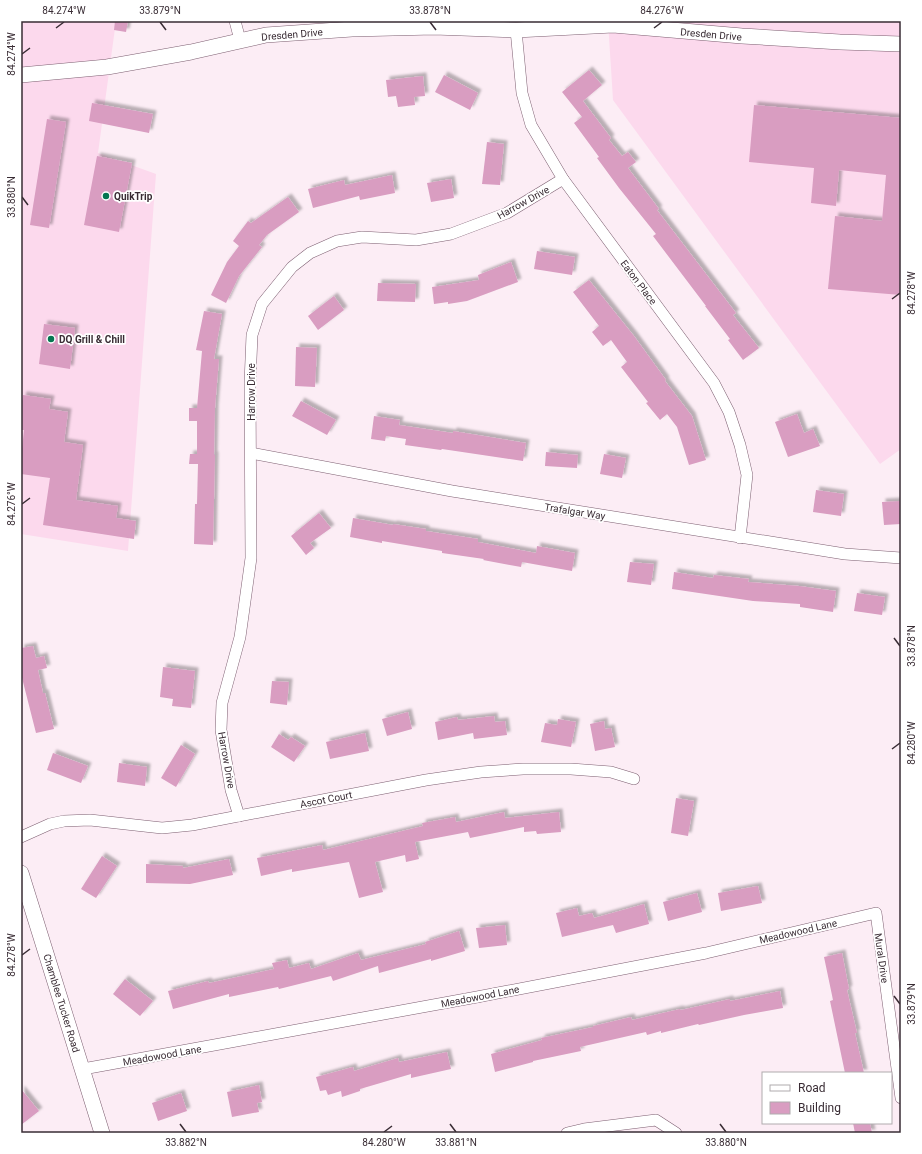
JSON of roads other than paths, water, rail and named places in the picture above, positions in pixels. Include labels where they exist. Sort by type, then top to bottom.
[{"type":"street","points":[[235,21],[240,40]]},
{"type":"street","name":"Dresden Drive","points":[[21,75],[107,67],[191,52],[266,35],[352,29],[434,27],[516,30],[613,25],[742,36],[901,44]]},
{"type":"street","name":"Eaton Place","points":[[516,30],[522,94],[531,125],[563,179],[714,383],[729,412],[740,445],[747,475],[740,538]]},
{"type":"street","name":"Harrow Drive","points":[[239,816],[231,790],[221,730],[222,703],[240,636],[251,558],[250,383],[252,335],[262,304],[292,267],[310,253],[337,241],[362,237],[416,240],[451,234],[507,213],[563,179]]},
{"type":"street","name":"Trafalgar Way","points":[[251,453],[452,491],[740,538],[845,554],[901,558]]},
{"type":"street","name":"Ascot Court","points":[[21,836],[50,824],[64,821],[90,820],[162,828],[192,825],[426,780],[481,772],[523,769],[572,769],[611,772],[634,779]]},
{"type":"street","name":"Chamblee Tucker Road","points":[[21,873],[102,1133]]},
{"type":"street","name":"Meadowood Lane","points":[[83,1069],[477,997],[706,953],[876,913]]},
{"type":"street","name":"Mural Drive","points":[[876,913],[901,1098]]},
{"type":"street","points":[[567,1133],[584,1129],[656,1120],[676,1133]]},
{"type":"place","name":"QuikTrip","points":[[106,196]]},
{"type":"place","name":"DQ Grill & Chill","points":[[51,339]]}]
